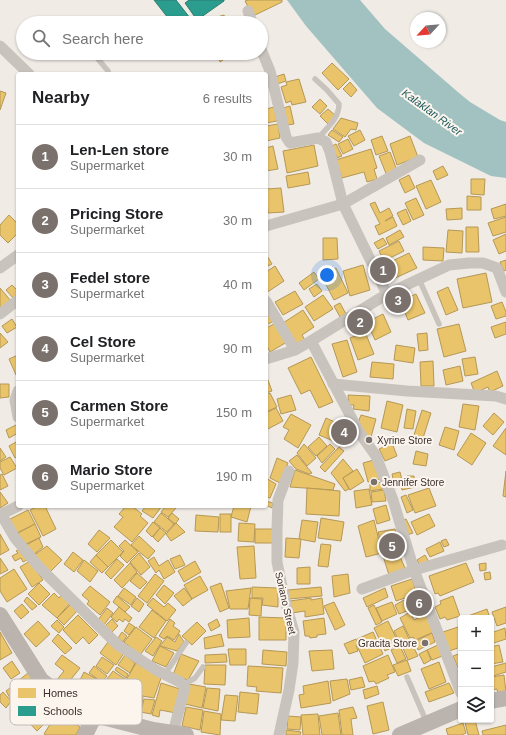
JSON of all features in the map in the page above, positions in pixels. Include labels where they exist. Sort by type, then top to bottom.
[{"type":"main road","points":[[0,614],[40,679]]},
{"type":"main road","points":[[494,700],[506,698]]},
{"type":"main road","points":[[400,735],[458,710]]},
{"type":"main road","points":[[85,735],[90,725]]},
{"type":"main road","points":[[134,725],[153,730],[180,734]]},
{"type":"street","points":[[248,11],[250,16]]},
{"type":"street","points":[[0,46],[27,72]]},
{"type":"street","points":[[266,60],[270,71],[286,136],[290,143],[318,138],[326,142],[330,152],[342,204],[386,294]]},
{"type":"street","points":[[268,225],[342,204],[420,160]]},
{"type":"street","points":[[0,268],[16,256]]},
{"type":"street","points":[[268,358],[295,350],[386,294],[449,265],[469,263],[483,264],[497,268],[506,292]]},
{"type":"street","points":[[0,314],[16,302]]},
{"type":"street","points":[[268,304],[295,350]]},
{"type":"street","points":[[311,341],[358,432],[376,456],[393,500],[414,570],[459,687]]},
{"type":"street","points":[[333,384],[496,396],[506,399]]},
{"type":"street","name":"Soriano Street","points":[[279,735],[289,690],[293,663],[294,632],[285,601],[277,562],[278,500],[288,471]]},
{"type":"street","points":[[16,507],[0,514],[15,538],[39,567],[118,645],[156,670],[180,682],[185,687],[180,734]]},
{"type":"street","points":[[362,589],[414,570],[502,545]]},
{"type":"lane","points":[[99,60],[108,72]]},
{"type":"lane","points":[[316,79],[339,104],[339,112],[332,123],[318,138]]},
{"type":"lane","points":[[419,279],[439,324]]},
{"type":"lane","points":[[165,674],[186,643]]},
{"type":"lane","points":[[183,685],[195,678],[203,667]]},
{"type":"lane","points":[[407,677],[427,723]]},
{"type":"water","name":"Kalaklan River","points":[[287,0],[360,0],[385,29],[459,93],[470,102],[506,122],[506,178],[491,176],[424,143],[377,108],[306,26]]},
{"type":"building: Homes","points":[[282,0],[282,2],[253,16],[245,1]]},
{"type":"building: Homes","points":[[332,63],[349,79],[338,90],[322,73]]},
{"type":"building: Homes","points":[[284,74],[286,81],[277,84],[275,77]]},
{"type":"building: Homes","points":[[299,79],[306,102],[292,105],[291,101],[286,103],[281,87],[287,85],[286,82]]},
{"type":"building: Homes","points":[[350,82],[357,90],[351,97],[343,89]]},
{"type":"building: Homes","points":[[0,91],[6,93],[0,110]]},
{"type":"building: Homes","points":[[320,99],[327,106],[320,114],[312,107]]},
{"type":"building: Homes","points":[[290,106],[294,124],[287,125],[283,108]]},
{"type":"building: Homes","points":[[274,107],[277,121],[268,123],[268,108]]},
{"type":"building: Homes","points":[[328,109],[336,116],[328,124],[320,116]]},
{"type":"building: Homes","points":[[341,118],[358,123],[356,130],[351,129],[345,137],[333,129]]},
{"type":"building: Homes","points":[[278,124],[280,138],[268,141],[268,126]]},
{"type":"building: Homes","points":[[332,130],[343,137],[339,142],[328,135]]},
{"type":"building: Homes","points":[[360,130],[365,140],[354,146],[348,136]]},
{"type":"building: Homes","points":[[382,136],[388,151],[376,155],[371,140]]},
{"type":"building: Homes","points":[[410,136],[418,157],[397,165],[390,144]]},
{"type":"building: Homes","points":[[348,139],[353,149],[343,154],[338,144]]},
{"type":"building: Homes","points":[[336,144],[342,156],[337,158],[332,146]]},
{"type":"building: Homes","points":[[314,145],[318,166],[287,173],[283,151]]},
{"type":"building: Homes","points":[[273,146],[278,169],[268,171],[268,147]]},
{"type":"building: Homes","points":[[371,149],[377,168],[374,169],[377,179],[367,182],[364,172],[342,178],[336,160]]},
{"type":"building: Homes","points":[[390,152],[397,170],[387,176],[379,156]]},
{"type":"building: Homes","points":[[443,166],[448,175],[437,180],[433,171]]},
{"type":"building: Homes","points":[[308,172],[310,184],[288,188],[286,176]]},
{"type":"building: Homes","points":[[409,175],[415,188],[405,193],[399,180]]},
{"type":"building: Homes","points":[[471,179],[485,179],[484,195],[471,194]]},
{"type":"building: Homes","points":[[431,180],[441,202],[426,209],[416,186]]},
{"type":"building: Homes","points":[[281,188],[284,212],[268,213],[268,189]]},
{"type":"building: Homes","points":[[467,196],[481,197],[481,210],[467,210]]},
{"type":"building: Homes","points":[[416,198],[424,215],[413,220],[405,203]]},
{"type":"building: Homes","points":[[375,202],[380,213],[389,208],[393,216],[385,221],[393,217],[397,226],[379,235],[375,226],[380,224],[370,204]]},
{"type":"building: Homes","points":[[506,204],[506,216],[494,219],[491,209]]},
{"type":"building: Homes","points":[[462,208],[462,219],[447,220],[446,209]]},
{"type":"building: Homes","points":[[406,209],[411,221],[403,225],[397,213]]},
{"type":"building: Homes","points":[[9,215],[16,222],[16,235],[8,243],[0,235],[0,225]]},
{"type":"building: Homes","points":[[506,217],[506,232],[493,236],[488,223]]},
{"type":"building: Homes","points":[[466,227],[478,227],[479,252],[466,252]]},
{"type":"building: Homes","points":[[400,230],[404,237],[389,245],[386,238]]},
{"type":"building: Homes","points":[[448,230],[463,231],[462,253],[446,252]]},
{"type":"building: Homes","points":[[506,234],[506,251],[499,254],[493,240]]},
{"type":"building: Homes","points":[[323,238],[337,238],[338,259],[323,260]]},
{"type":"building: Homes","points":[[383,238],[387,244],[378,249],[374,243]]},
{"type":"building: Homes","points":[[399,241],[404,251],[384,261],[379,251]]},
{"type":"building: Homes","points":[[423,247],[444,248],[443,261],[423,260]]},
{"type":"building: Homes","points":[[409,253],[417,268],[391,280],[384,265]]},
{"type":"building: Homes","points":[[268,257],[272,264],[268,266]]},
{"type":"building: Homes","points":[[506,260],[506,270],[504,271],[500,262]]},
{"type":"building: Homes","points":[[363,265],[370,290],[350,296],[343,271]]},
{"type":"building: Homes","points":[[275,266],[284,281],[268,292],[268,271]]},
{"type":"building: Homes","points":[[336,268],[348,293],[334,300],[321,275]]},
{"type":"building: Homes","points":[[314,272],[319,279],[304,290],[299,283]]},
{"type":"building: Homes","points":[[486,273],[492,302],[463,308],[457,279]]},
{"type":"building: Homes","points":[[317,284],[322,291],[314,297],[309,289]]},
{"type":"building: Homes","points":[[12,285],[16,289],[16,297],[14,299],[6,290]]},
{"type":"building: Homes","points":[[448,287],[458,310],[446,315],[437,292]]},
{"type":"building: Homes","points":[[0,288],[11,301],[0,308]]},
{"type":"building: Homes","points":[[295,291],[303,304],[283,315],[275,302]]},
{"type":"building: Homes","points":[[416,294],[425,313],[408,320],[400,301]]},
{"type":"building: Homes","points":[[323,295],[333,309],[314,321],[305,307]]},
{"type":"building: Homes","points":[[502,302],[506,316],[496,319],[491,306]]},
{"type":"building: Homes","points":[[340,303],[346,314],[340,317],[334,306]]},
{"type":"building: Homes","points":[[268,310],[274,321],[268,324]]},
{"type":"building: Homes","points":[[303,310],[314,327],[302,335],[305,340],[295,345],[283,323]]},
{"type":"building: Homes","points":[[383,314],[391,332],[375,340],[367,322]]},
{"type":"building: Homes","points":[[12,319],[16,328],[7,333],[2,326]]},
{"type":"building: Homes","points":[[506,322],[506,334],[495,338],[491,327]]},
{"type":"building: Homes","points":[[276,323],[287,342],[270,352],[268,348],[268,327]]},
{"type":"building: Homes","points":[[459,324],[466,351],[444,357],[437,329]]},
{"type":"building: Homes","points":[[365,332],[374,354],[358,360],[350,338]]},
{"type":"building: Homes","points":[[0,333],[8,342],[0,348]]},
{"type":"building: Homes","points":[[427,333],[428,350],[419,351],[417,334]]},
{"type":"building: Homes","points":[[347,340],[357,372],[343,377],[332,344]]},
{"type":"building: Homes","points":[[396,345],[415,348],[413,363],[394,360]]},
{"type":"building: Homes","points":[[16,356],[16,375],[9,359]]},
{"type":"building: Homes","points":[[311,357],[333,402],[319,408],[310,390],[301,394],[288,368]]},
{"type":"building: Homes","points":[[475,357],[478,374],[465,376],[462,359]]},
{"type":"building: Homes","points":[[433,361],[434,386],[421,386],[420,362]]},
{"type":"building: Homes","points":[[372,362],[394,364],[393,379],[370,377]]},
{"type":"building: Homes","points":[[460,366],[463,381],[446,385],[443,370]]},
{"type":"building: Homes","points":[[497,371],[503,386],[490,392],[488,387],[475,393],[471,383]]},
{"type":"building: Homes","points":[[268,380],[272,391],[268,392]]},
{"type":"building: Homes","points":[[0,384],[9,384],[9,397],[0,398]]},
{"type":"building: Homes","points":[[270,393],[277,407],[268,411],[268,394]]},
{"type":"building: Homes","points":[[291,395],[296,410],[281,414],[277,399]]},
{"type":"building: Homes","points":[[348,395],[370,396],[369,411],[353,409],[354,405],[349,405]]},
{"type":"building: Homes","points":[[387,401],[403,405],[397,432],[381,428]]},
{"type":"building: Homes","points":[[463,404],[479,406],[475,430],[459,427]]},
{"type":"building: Homes","points":[[276,408],[283,421],[268,429],[268,412]]},
{"type":"building: Homes","points":[[407,409],[416,411],[413,429],[404,428]]},
{"type":"building: Homes","points":[[422,410],[431,413],[423,438],[414,435]]},
{"type":"building: Homes","points":[[494,413],[504,422],[493,435],[483,426]]},
{"type":"building: Homes","points":[[291,414],[311,425],[298,448],[284,439],[289,430],[283,427]]},
{"type":"building: Homes","points":[[361,415],[376,419],[371,437],[360,433],[357,425]]},
{"type":"building: Homes","points":[[326,418],[350,429],[343,445],[319,435]]},
{"type":"building: Homes","points":[[16,425],[16,434],[9,438],[6,430]]},
{"type":"building: Homes","points":[[445,427],[459,431],[454,450],[439,445]]},
{"type":"building: Homes","points":[[506,428],[506,455],[493,446]]},
{"type":"building: Homes","points":[[471,433],[486,443],[472,465],[457,455]]},
{"type":"building: Homes","points":[[319,437],[327,446],[316,456],[308,447]]},
{"type":"building: Homes","points":[[16,442],[15,458],[9,446]]},
{"type":"building: Homes","points":[[392,443],[397,456],[385,461],[379,449]]},
{"type":"building: Homes","points":[[304,444],[316,458],[307,466],[297,453]]},
{"type":"building: Homes","points":[[330,444],[335,449],[322,463],[317,456]]},
{"type":"building: Homes","points":[[339,447],[344,451],[325,472],[320,467]]},
{"type":"building: Homes","points":[[0,448],[6,457],[0,461]]},
{"type":"building: Homes","points":[[416,451],[428,454],[426,466],[413,464]]},
{"type":"building: Homes","points":[[297,455],[312,473],[309,474],[296,469],[289,461]]},
{"type":"building: Homes","points":[[10,457],[16,469],[4,475],[0,468],[0,462]]},
{"type":"building: Homes","points":[[277,458],[288,463],[280,483],[270,478]]},
{"type":"building: Homes","points":[[343,459],[353,471],[343,478],[349,489],[345,491],[331,473]]},
{"type":"building: Homes","points":[[374,460],[380,479],[368,482],[363,463]]},
{"type":"building: Homes","points":[[357,469],[364,481],[350,490],[343,478]]},
{"type":"building: Homes","points":[[295,470],[335,484],[333,490],[290,487]]},
{"type":"building: Homes","points":[[506,471],[506,497],[503,496]]},
{"type":"building: Homes","points":[[400,472],[403,484],[395,488],[392,474]]},
{"type":"building: Homes","points":[[2,474],[8,486],[0,490],[0,475]]},
{"type":"building: Homes","points":[[407,476],[414,476],[415,487],[402,490],[401,485],[408,484]]},
{"type":"building: Homes","points":[[268,479],[276,484],[270,498],[268,498]]},
{"type":"building: Homes","points":[[382,482],[383,489],[370,491],[370,484]]},
{"type":"building: Homes","points":[[307,488],[340,491],[339,516],[306,514]]},
{"type":"building: Homes","points":[[429,488],[436,506],[415,513],[408,495]]},
{"type":"building: Homes","points":[[369,489],[372,505],[356,508],[354,491]]},
{"type":"building: Homes","points":[[384,490],[386,501],[372,502],[371,492]]},
{"type":"building: Homes","points":[[0,492],[8,503],[0,508]]},
{"type":"building: Homes","points":[[406,495],[413,510],[407,513],[401,497]]},
{"type":"building: Homes","points":[[268,502],[273,503],[272,508],[268,506]]},
{"type":"building: Homes","points":[[386,505],[390,520],[377,524],[373,509]]},
{"type":"building: Homes","points":[[34,508],[46,508],[56,529],[43,536],[30,510]]},
{"type":"building: Homes","points":[[124,508],[134,508],[142,514],[140,516],[148,523],[132,542],[114,527],[123,517],[119,514]]},
{"type":"building: Homes","points":[[144,508],[160,508],[153,518],[142,511]]},
{"type":"building: Homes","points":[[164,508],[176,508],[168,517],[161,512]]},
{"type":"building: Homes","points":[[233,508],[250,508],[247,522],[231,517]]},
{"type":"building: Homes","points":[[28,510],[35,524],[15,534],[6,521]]},
{"type":"building: Homes","points":[[161,513],[174,524],[167,532],[154,522]]},
{"type":"building: Homes","points":[[172,513],[179,519],[175,524],[168,518]]},
{"type":"building: Homes","points":[[220,514],[231,514],[231,532],[220,532]]},
{"type":"building: Homes","points":[[429,514],[435,526],[417,535],[411,522]]},
{"type":"building: Homes","points":[[196,515],[219,517],[218,532],[195,531]]},
{"type":"building: Homes","points":[[321,518],[344,522],[341,541],[318,538]]},
{"type":"building: Homes","points":[[406,519],[413,533],[407,535],[401,521]]},
{"type":"building: Homes","points":[[302,520],[318,522],[315,542],[299,539]]},
{"type":"building: Homes","points":[[374,520],[382,553],[366,557],[358,526]]},
{"type":"building: Homes","points":[[153,522],[160,528],[152,537],[146,531]]},
{"type":"building: Homes","points":[[176,523],[185,532],[171,541],[166,534]]},
{"type":"building: Homes","points":[[239,523],[255,524],[254,542],[238,541]]},
{"type":"building: Homes","points":[[35,524],[41,537],[24,545],[18,533]]},
{"type":"building: Homes","points":[[160,528],[166,533],[158,542],[153,537]]},
{"type":"building: Homes","points":[[255,529],[273,529],[273,543],[255,543]]},
{"type":"building: Homes","points":[[395,529],[398,541],[385,545],[386,549],[383,550],[378,532]]},
{"type":"building: Homes","points":[[99,530],[110,538],[97,552],[88,544]]},
{"type":"building: Homes","points":[[0,534],[9,550],[0,555]]},
{"type":"building: Homes","points":[[139,536],[155,551],[148,559],[131,545]]},
{"type":"building: Homes","points":[[39,538],[43,547],[32,556],[26,545]]},
{"type":"building: Homes","points":[[286,538],[301,539],[299,558],[285,557]]},
{"type":"building: Homes","points":[[446,539],[449,545],[444,547],[441,541]]},
{"type":"building: Homes","points":[[111,540],[123,552],[108,567],[96,555]]},
{"type":"building: Homes","points":[[125,540],[138,552],[127,563],[120,556],[124,551],[119,546]]},
{"type":"building: Homes","points":[[400,542],[402,549],[388,553],[386,545]]},
{"type":"building: Homes","points":[[440,542],[444,551],[430,557],[426,549]]},
{"type":"building: Homes","points":[[321,544],[331,545],[328,567],[318,566]]},
{"type":"building: Homes","points":[[47,546],[62,560],[48,574],[33,556]]},
{"type":"building: Homes","points":[[254,546],[256,578],[240,579],[237,547]]},
{"type":"building: Homes","points":[[20,549],[27,560],[23,562],[21,558],[15,561],[12,556],[18,553],[16,551]]},
{"type":"building: Homes","points":[[73,552],[83,560],[74,572],[64,564]]},
{"type":"building: Homes","points":[[398,552],[405,568],[389,575],[383,556]]},
{"type":"building: Homes","points":[[139,553],[150,567],[141,575],[130,562]]},
{"type":"building: Homes","points":[[96,555],[108,567],[102,573],[90,562]]},
{"type":"building: Homes","points":[[180,555],[185,565],[175,569],[170,559]]},
{"type":"building: Homes","points":[[425,555],[429,562],[420,566],[417,560]]},
{"type":"building: Homes","points":[[154,557],[159,566],[168,560],[175,572],[164,579],[159,570],[156,573],[148,561]]},
{"type":"building: Homes","points":[[0,558],[8,570],[0,574]]},
{"type":"building: Homes","points":[[117,559],[124,565],[111,579],[105,573]]},
{"type":"building: Homes","points":[[84,560],[98,571],[90,582],[77,571]]},
{"type":"building: Homes","points":[[30,561],[43,580],[32,587],[20,567]]},
{"type":"building: Homes","points":[[195,561],[201,572],[184,582],[178,571]]},
{"type":"building: Homes","points":[[130,563],[137,572],[122,588],[114,580]]},
{"type":"building: Homes","points":[[466,563],[474,582],[440,596],[438,593],[435,594],[429,576]]},
{"type":"building: Homes","points":[[486,563],[486,570],[480,571],[479,564]]},
{"type":"building: Homes","points":[[310,567],[310,584],[297,584],[297,568]]},
{"type":"building: Homes","points":[[14,569],[27,589],[7,602],[0,591],[0,578]]},
{"type":"building: Homes","points":[[490,572],[491,579],[485,580],[484,573]]},
{"type":"building: Homes","points":[[137,573],[147,582],[140,589],[130,581]]},
{"type":"building: Homes","points":[[155,574],[164,581],[147,603],[138,596]]},
{"type":"building: Homes","points":[[348,574],[350,593],[334,597],[332,576]]},
{"type":"building: Homes","points":[[200,576],[208,590],[192,599],[184,585]]},
{"type":"building: Homes","points":[[412,579],[417,594],[396,601],[391,586]]},
{"type":"building: Homes","points":[[39,583],[50,594],[39,605],[28,594]]},
{"type":"building: Homes","points":[[221,583],[229,608],[220,612],[210,587]]},
{"type":"building: Homes","points":[[164,585],[174,593],[165,604],[156,595]]},
{"type":"building: Homes","points":[[90,586],[110,602],[100,615],[87,604],[89,601],[82,595]]},
{"type":"building: Homes","points":[[252,587],[278,588],[278,607],[262,605],[263,598],[252,598]]},
{"type":"building: Homes","points":[[321,587],[322,596],[289,599],[288,590]]},
{"type":"building: Homes","points":[[124,588],[136,597],[131,605],[118,596]]},
{"type":"building: Homes","points":[[184,588],[192,599],[183,606],[174,596]]},
{"type":"building: Homes","points":[[251,588],[248,609],[230,609],[226,591]]},
{"type":"building: Homes","points":[[385,588],[388,597],[367,607],[363,598]]},
{"type":"building: Homes","points":[[54,593],[59,598],[62,594],[71,602],[57,618],[42,605]]},
{"type":"building: Homes","points":[[420,594],[423,603],[410,608],[407,600]]},
{"type":"building: Homes","points":[[117,596],[130,607],[125,612],[113,602]]},
{"type":"building: Homes","points":[[453,596],[460,615],[447,620],[445,617],[440,619],[435,607],[441,604],[440,601]]},
{"type":"building: Homes","points":[[27,597],[37,606],[32,610],[24,601]]},
{"type":"building: Homes","points":[[137,598],[144,604],[139,612],[131,606]]},
{"type":"building: Homes","points":[[153,598],[164,607],[168,603],[176,610],[167,621],[147,605]]},
{"type":"building: Homes","points":[[250,598],[262,599],[261,616],[249,615]]},
{"type":"building: Homes","points":[[311,598],[311,600],[322,598],[324,614],[305,617],[305,611],[292,613],[290,601]]},
{"type":"building: Homes","points":[[404,600],[409,610],[399,614],[395,605]]},
{"type":"building: Homes","points":[[334,602],[345,625],[335,630],[324,606]]},
{"type":"building: Homes","points":[[392,602],[397,614],[382,621],[376,608]]},
{"type":"building: Homes","points":[[72,603],[78,610],[64,625],[57,618]]},
{"type":"building: Homes","points":[[22,604],[29,612],[21,619],[14,611]]},
{"type":"building: Homes","points":[[424,604],[426,610],[414,615],[412,609]]},
{"type":"building: Homes","points":[[374,605],[382,622],[376,625],[368,608]]},
{"type":"building: Homes","points":[[119,607],[132,618],[129,622],[125,619],[123,622],[119,619],[117,622],[111,617]]},
{"type":"building: Homes","points":[[506,607],[506,623],[497,626],[492,612]]},
{"type":"building: Homes","points":[[107,608],[113,613],[104,625],[98,620]]},
{"type":"building: Homes","points":[[487,609],[489,615],[471,615]]},
{"type":"building: Homes","points":[[152,610],[166,621],[154,638],[139,627]]},
{"type":"building: Homes","points":[[410,612],[414,620],[426,614],[434,632],[415,640],[413,637],[410,638],[400,618]]},
{"type":"building: Homes","points":[[78,615],[98,635],[89,644],[83,637],[76,644],[63,630]]},
{"type":"building: Homes","points":[[259,617],[286,618],[286,640],[259,640]]},
{"type":"building: Homes","points":[[249,618],[250,637],[228,638],[227,620]]},
{"type":"building: Homes","points":[[324,618],[326,634],[317,635],[317,637],[310,638],[309,636],[305,636],[303,621]]},
{"type":"building: Homes","points":[[112,619],[118,626],[111,633],[105,626]]},
{"type":"building: Homes","points":[[170,619],[175,623],[173,626],[180,631],[174,640],[167,636],[164,639],[159,636]]},
{"type":"building: Homes","points":[[217,619],[220,626],[211,631],[208,624]]},
{"type":"building: Homes","points":[[57,620],[64,627],[59,633],[51,626]]},
{"type":"building: Homes","points":[[38,621],[50,634],[36,647],[24,634]]},
{"type":"building: Homes","points":[[388,621],[399,644],[385,651],[374,628]]},
{"type":"building: Homes","points":[[197,622],[206,631],[192,645],[182,636]]},
{"type":"building: Homes","points":[[129,623],[135,627],[129,635],[124,631]]},
{"type":"building: Homes","points":[[403,626],[410,641],[401,645],[394,631]]},
{"type":"building: Homes","points":[[136,627],[152,639],[140,655],[124,642]]},
{"type":"building: Homes","points":[[458,627],[458,648],[449,651],[443,632]]},
{"type":"building: Homes","points":[[505,628],[506,639],[494,643],[494,632]]},
{"type":"building: Homes","points":[[0,632],[12,653],[0,660]]},
{"type":"building: Homes","points":[[122,632],[127,636],[123,642],[118,638]]},
{"type":"building: Homes","points":[[373,632],[383,654],[365,663],[357,646],[360,645],[357,639]]},
{"type":"building: Homes","points":[[432,633],[435,642],[418,650],[414,642]]},
{"type":"building: Homes","points":[[58,634],[72,648],[65,654],[52,641]]},
{"type":"building: Homes","points":[[179,634],[184,642],[177,651],[160,646],[167,637],[175,642]]},
{"type":"building: Homes","points":[[221,634],[224,646],[205,649],[204,638]]},
{"type":"building: Homes","points":[[156,637],[162,641],[153,656],[145,651]]},
{"type":"building: Homes","points":[[356,639],[358,651],[349,654],[344,644]]},
{"type":"building: Homes","points":[[108,642],[124,653],[116,665],[100,653]]},
{"type":"building: Homes","points":[[411,642],[418,656],[408,660],[402,646]]},
{"type":"building: Homes","points":[[440,644],[445,655],[432,660],[427,650]]},
{"type":"building: Homes","points":[[499,645],[503,662],[494,664],[494,646]]},
{"type":"building: Homes","points":[[160,646],[174,653],[166,667],[152,661]]},
{"type":"building: Homes","points":[[400,646],[406,659],[397,663],[391,650]]},
{"type":"building: Homes","points":[[228,649],[246,649],[246,665],[230,665]]},
{"type":"building: Homes","points":[[263,650],[287,652],[286,666],[262,664]]},
{"type":"building: Homes","points":[[332,650],[334,669],[312,671],[309,651]]},
{"type":"building: Homes","points":[[427,650],[431,660],[424,664],[419,654]]},
{"type":"building: Homes","points":[[181,654],[199,661],[188,680],[173,675]]},
{"type":"building: Homes","points":[[226,654],[227,662],[205,663],[205,655]]},
{"type":"building: Homes","points":[[458,654],[458,668],[453,656]]},
{"type":"building: Homes","points":[[62,655],[80,668],[71,679],[58,679],[64,671],[55,664]]},
{"type":"building: Homes","points":[[125,655],[135,663],[130,673],[118,665]]},
{"type":"building: Homes","points":[[388,655],[395,672],[387,675],[389,678],[376,684],[374,681],[369,682],[363,666]]},
{"type":"building: Homes","points":[[102,657],[114,665],[107,674],[96,666]]},
{"type":"building: Homes","points":[[407,660],[411,671],[398,676],[393,665]]},
{"type":"building: Homes","points":[[12,661],[20,673],[11,679],[3,668]]},
{"type":"building: Homes","points":[[439,662],[446,682],[429,689],[421,669]]},
{"type":"building: Homes","points":[[136,663],[161,678],[154,698],[142,696],[142,679],[127,679]]},
{"type":"building: Homes","points":[[506,663],[506,672],[494,676],[494,666]]},
{"type":"building: Homes","points":[[205,665],[226,665],[225,685],[204,684]]},
{"type":"building: Homes","points":[[94,666],[107,676],[104,679],[98,679],[89,673]]},
{"type":"building: Homes","points":[[248,666],[283,668],[281,693],[256,691],[257,687],[247,686]]},
{"type":"building: Homes","points":[[117,667],[128,674],[126,678],[115,670]]},
{"type":"building: Homes","points":[[113,671],[125,679],[107,679]]},
{"type":"building: Homes","points":[[84,672],[97,679],[80,679]]},
{"type":"building: Homes","points":[[28,673],[33,679],[20,679]]},
{"type":"building: Homes","points":[[504,675],[506,692],[498,694],[497,689],[494,690],[494,677]]},
{"type":"building: Homes","points":[[362,677],[365,687],[351,690],[349,680]]},
{"type":"building: Homes","points":[[347,679],[350,694],[333,701],[330,681]]},
{"type":"building: Homes","points":[[328,681],[331,703],[301,708],[299,695],[304,694],[303,686]]},
{"type":"building: Homes","points":[[161,683],[180,689],[176,713],[160,710],[159,717],[152,715]]},
{"type":"building: Homes","points":[[449,683],[454,693],[429,702],[425,692]]},
{"type":"building: Homes","points":[[189,684],[206,687],[202,708],[185,704]]},
{"type":"building: Homes","points":[[377,686],[379,694],[365,699],[363,690]]},
{"type":"building: Homes","points":[[10,688],[10,698],[6,691]]},
{"type":"building: Homes","points":[[207,688],[220,689],[218,711],[203,708]]},
{"type":"building: Homes","points":[[3,692],[10,700],[6,708],[0,702],[0,695]]},
{"type":"building: Homes","points":[[240,692],[259,694],[257,714],[238,712]]},
{"type":"building: Homes","points":[[225,695],[238,696],[235,721],[221,720]]},
{"type":"building: Homes","points":[[144,699],[155,700],[151,714],[142,712]]},
{"type":"building: Homes","points":[[383,702],[389,730],[373,734],[367,706]]},
{"type":"building: Homes","points":[[186,707],[203,710],[200,730],[182,726]]},
{"type":"building: Homes","points":[[353,707],[357,718],[351,719],[353,735],[342,735],[339,710]]},
{"type":"building: Homes","points":[[204,711],[221,714],[220,735],[201,732]]},
{"type":"building: Homes","points":[[338,713],[341,735],[322,735],[319,716]]},
{"type":"building: Homes","points":[[318,714],[320,735],[303,735],[301,715]]},
{"type":"building: Homes","points":[[288,716],[301,717],[300,730],[287,729]]},
{"type":"building: Homes","points":[[463,723],[466,733],[462,735],[448,735],[446,729]]},
{"type":"building: Homes","points":[[465,723],[476,723],[479,735],[468,735]]},
{"type":"building: Homes","points":[[31,725],[43,725],[37,731]]},
{"type":"building: Homes","points":[[50,725],[77,725],[80,727],[76,735],[44,734]]},
{"type":"building: Homes","points":[[506,725],[506,735],[483,735],[482,731]]},
{"type":"building: Homes","points":[[286,730],[301,732],[300,735],[286,735]]},
{"type":"building: Schools","points":[[154,0],[176,0],[188,16],[167,16]]},
{"type":"building: Schools","points":[[189,0],[224,0],[203,16],[194,16],[185,3]]},
{"type":"place","name":"Len-Len store","points":[[383,270]]},
{"type":"place","name":"Fedel store","points":[[398,300]]},
{"type":"place","name":"Pricing Store","points":[[360,322]]},
{"type":"place","name":"Cel Store","points":[[344,432]]},
{"type":"place","name":"Xyrine Store","points":[[369,440]]},
{"type":"place","name":"Jennifer Store","points":[[374,482]]},
{"type":"place","name":"Carmen Store","points":[[392,546]]},
{"type":"place","name":"Mario Store","points":[[419,603]]},
{"type":"place","name":"Gracita Store","points":[[425,643]]}]
